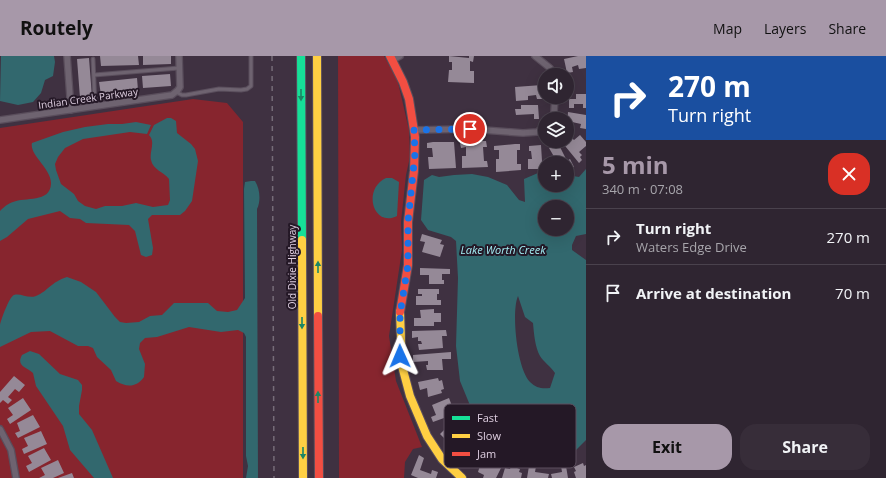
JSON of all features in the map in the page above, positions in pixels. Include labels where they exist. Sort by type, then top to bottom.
[{"type":"main road","name":"Old Dixie Highway","points":[[301,56],[303,478]]},
{"type":"main road","points":[[316,56],[319,478]]},
{"type":"main road","points":[[394,57],[408,99],[414,130],[415,153],[408,222],[408,265],[400,314],[402,366],[410,396],[427,436],[444,460]]},
{"type":"main road","points":[[452,468],[462,478]]},
{"type":"street","points":[[67,56],[71,110]]},
{"type":"street","points":[[177,91],[180,87],[179,56]]},
{"type":"street","points":[[535,56],[550,68]]},
{"type":"street","name":"Indian Creek Parkway","points":[[0,120],[172,95],[177,91]]},
{"type":"street","points":[[414,130],[470,129],[523,133],[538,131]]},
{"type":"street","points":[[0,429],[11,450],[16,478]]},
{"type":"lane","points":[[177,91],[186,95],[219,89],[247,89],[251,86],[251,56]]},
{"type":"lane","points":[[93,59],[95,106]]},
{"type":"lane","points":[[94,75],[179,68]]},
{"type":"shaded area","points":[[338,56],[384,56],[397,78],[409,130],[410,157],[406,175],[401,222],[402,250],[389,336],[396,381],[422,447],[413,449],[405,462],[404,478],[339,478]]},
{"type":"shaded area","points":[[193,99],[227,103],[243,122],[243,478],[0,478],[0,128]]},
{"type":"water","points":[[1,56],[54,56],[55,62],[53,76],[45,80],[41,93],[33,102],[18,105],[0,101]]},
{"type":"water","points":[[167,118],[171,118],[176,121],[177,133],[195,149],[198,161],[192,201],[185,211],[180,215],[152,215],[148,219],[153,248],[152,255],[146,257],[141,255],[135,231],[129,225],[86,223],[80,219],[70,218],[60,211],[28,219],[0,241],[0,211],[11,203],[42,197],[50,190],[50,178],[34,152],[32,143],[63,132],[85,127],[136,122],[151,125],[147,134],[130,132],[83,139],[65,148],[55,164],[56,170],[61,184],[74,194],[78,201],[85,206],[96,209],[105,206],[122,206],[136,203],[153,207],[168,205],[170,200],[169,179],[156,169],[152,163],[152,141],[149,135],[154,125]]},
{"type":"water","name":"Lake Worth Creek","points":[[586,169],[586,234],[576,236],[572,245],[572,250],[586,260],[586,440],[576,450],[576,404],[469,404],[460,381],[456,346],[458,278],[456,241],[451,237],[428,230],[421,220],[424,180],[432,175],[439,177],[472,174],[488,177],[507,185],[519,200],[525,202],[524,179],[538,173],[538,192],[574,192],[574,176],[579,177]],"holes":[[[518,296],[525,317],[533,323],[534,336],[538,352],[555,373],[550,388],[539,388],[535,386],[525,375],[516,340],[515,314]]]},
{"type":"water","points":[[386,178],[392,178],[399,182],[397,216],[389,218],[382,217],[377,212],[374,206],[373,198],[374,190],[379,183]]},
{"type":"water","points":[[255,181],[259,195],[257,209],[258,478],[246,478],[248,466],[246,456],[246,337],[244,333],[238,330],[221,332],[189,327],[157,337],[145,338],[140,343],[139,349],[145,364],[144,377],[135,385],[124,385],[116,381],[111,370],[97,357],[93,348],[88,346],[78,346],[50,331],[31,332],[0,347],[0,325],[12,297],[14,295],[30,297],[36,296],[44,292],[57,281],[67,277],[81,282],[96,292],[120,322],[139,322],[150,316],[162,315],[174,303],[208,303],[217,311],[228,312],[237,310],[245,298],[244,189],[245,182]]},
{"type":"water","points":[[30,351],[39,354],[60,374],[78,380],[82,385],[79,414],[92,430],[113,478],[94,478],[70,450],[63,426],[36,386],[33,373],[25,368],[20,362],[22,355]]},
{"type":"building","points":[[100,56],[138,56],[139,65],[101,66]]},
{"type":"building","points":[[143,56],[171,56],[171,64],[143,65]]},
{"type":"building","points":[[449,56],[469,58],[469,56],[474,56],[473,62],[470,61],[470,71],[474,71],[474,83],[448,82],[449,70],[452,70],[452,62],[449,62]]},
{"type":"building","points":[[586,56],[586,68],[579,69],[578,65],[572,68],[566,68],[564,59]]},
{"type":"building","points":[[89,58],[92,97],[80,98],[77,59]]},
{"type":"building","points":[[170,74],[171,86],[143,88],[142,76]]},
{"type":"building","points":[[137,78],[138,90],[101,95],[99,82]]},
{"type":"building","points":[[538,85],[538,99],[536,95],[528,96],[528,100],[516,101],[515,87]]},
{"type":"building","points":[[576,94],[586,94],[586,108],[583,108],[583,104],[574,104],[574,99],[576,99]]},
{"type":"building","points":[[569,104],[574,104],[574,108],[569,108]]},
{"type":"building","points":[[521,105],[538,105],[538,119],[534,119],[534,114],[516,115],[515,109],[521,109]]},
{"type":"building","points":[[574,113],[586,115],[586,129],[580,128],[581,124],[574,122]]},
{"type":"building","points":[[580,135],[586,142],[586,146],[579,152],[582,155],[580,157],[582,160],[579,163],[567,148],[574,148],[574,140]]},
{"type":"building","points":[[486,141],[487,147],[483,147],[484,161],[487,161],[488,167],[462,168],[462,156],[466,156],[466,147],[461,148],[460,143]]},
{"type":"building","points":[[454,142],[456,168],[429,169],[428,157],[433,157],[432,148],[427,148],[427,143]]},
{"type":"building","points":[[520,144],[520,150],[517,150],[517,164],[521,164],[521,170],[496,172],[496,159],[499,159],[499,150],[494,150],[494,146]]},
{"type":"building","points":[[538,145],[538,148],[541,148],[542,156],[538,156],[538,169],[528,169],[528,159],[532,159],[529,146]]},
{"type":"building","points":[[549,148],[560,148],[564,156],[554,156]]},
{"type":"building","points":[[422,234],[442,240],[440,244],[444,245],[440,257],[422,252],[425,242],[420,241]]},
{"type":"building","points":[[420,268],[450,269],[450,274],[442,274],[444,284],[429,284],[429,275],[420,275]]},
{"type":"building","points":[[418,289],[439,289],[437,300],[441,300],[441,305],[416,305],[416,296],[422,296],[422,294],[418,294]]},
{"type":"building","points":[[434,309],[434,313],[441,313],[441,322],[434,322],[434,326],[414,326],[414,318],[421,318],[420,310]]},
{"type":"building","points":[[446,330],[447,336],[442,336],[443,348],[419,350],[418,344],[422,344],[421,341],[418,341],[418,337],[412,338],[412,331]]},
{"type":"building","points":[[451,352],[451,359],[442,359],[443,370],[427,370],[426,365],[428,365],[428,361],[413,362],[413,355]]},
{"type":"building","points":[[14,376],[25,385],[19,392],[15,389],[8,397],[12,400],[8,404],[3,400],[0,403],[0,392]]},
{"type":"building","points":[[438,378],[439,381],[442,380],[444,389],[441,390],[442,393],[428,397],[427,388],[420,390],[418,382]]},
{"type":"building","points":[[23,398],[31,410],[10,424],[7,419],[13,415],[8,408]]},
{"type":"building","points":[[449,398],[451,404],[444,404],[444,418],[433,422],[431,417],[436,415],[432,405]]},
{"type":"building","points":[[33,415],[40,427],[18,438],[15,433],[20,431],[17,423]]},
{"type":"building","points":[[444,430],[444,438],[440,434]]},
{"type":"building","points":[[41,431],[47,444],[24,454],[22,449],[28,446],[24,438]]},
{"type":"building","points":[[44,448],[51,460],[29,472],[26,466],[32,463],[28,456]]},
{"type":"building","points":[[419,455],[424,458],[420,470],[431,474],[432,470],[438,472],[436,478],[418,478],[411,475]]},
{"type":"building","points":[[58,460],[64,473],[53,478],[39,478],[45,475],[41,468]]},
{"type":"building","points":[[583,463],[584,466],[586,465],[586,478],[576,478],[574,472],[576,471],[574,468]]},
{"type":"building","points":[[479,468],[501,468],[496,478],[483,478],[484,475],[478,472]]},
{"type":"building","points":[[505,468],[520,469],[519,472],[522,473],[521,478],[502,478]]},
{"type":"building","points":[[529,468],[536,468],[535,472],[549,474],[548,478],[527,478]]},
{"type":"building","points":[[561,468],[566,468],[568,478],[552,478],[551,474],[562,472]]},
{"type":"building","points":[[72,473],[74,478],[58,478]]},
{"type":"railway","points":[[272,56],[274,478]]},
{"type":"traffic: fast","points":[[301,56],[302,240]]},
{"type":"traffic: slow","points":[[317,56],[318,316]]},
{"type":"traffic: slow","points":[[302,240],[303,478]]},
{"type":"traffic: slow","points":[[400,312],[402,366],[410,396],[427,436],[444,461]]},
{"type":"traffic: slow","points":[[451,468],[462,478]]},
{"type":"traffic: jam","points":[[390,56],[403,82],[409,99],[415,137],[414,171],[408,222],[408,265],[400,312]]},
{"type":"traffic: jam","points":[[318,316],[319,478]]},
{"type":"route","points":[[400,356],[400,314],[401,300],[408,265],[408,222],[415,153],[414,130],[470,129]]}]
